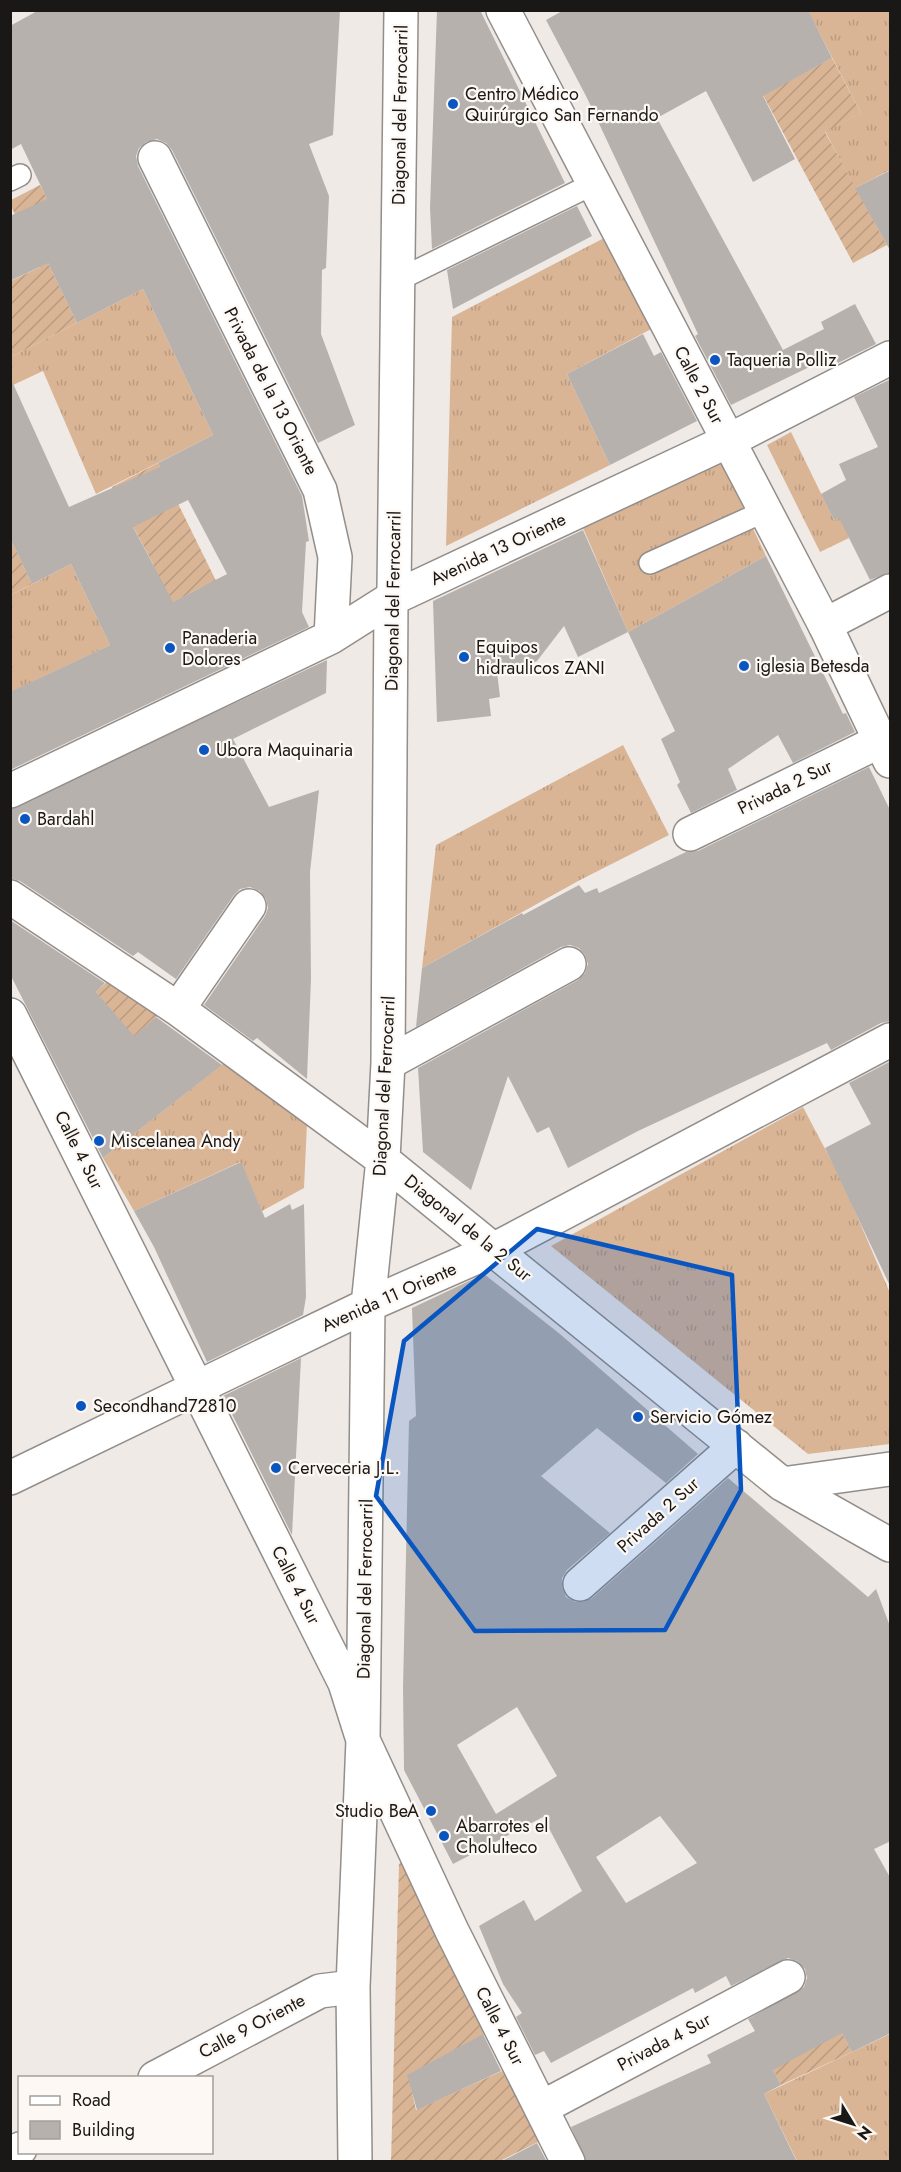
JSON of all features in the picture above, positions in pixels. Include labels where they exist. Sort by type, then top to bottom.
[{"type":"street","name":"Diagonal del Ferrocarril","points":[[355,2162],[353,1987],[363,1740],[368,1305],[383,1159],[388,1063],[391,599],[394,590],[401,10]]},
{"type":"street","name":"Calle 2 Sur","points":[[503,10],[825,625],[885,751]]},
{"type":"street","name":"Privada de la 13 Oriente","points":[[155,158],[320,490],[335,557],[332,637]]},
{"type":"street","name":"Avenida 13 Oriente","points":[[10,792],[332,637],[391,599],[728,441],[891,358]]},
{"type":"street","points":[[825,625],[891,591]]},
{"type":"street","name":"Privada 2 Sur","points":[[690,834],[885,751]]},
{"type":"street","name":"Diagonal de la 2 Sur","points":[[10,897],[178,1009],[383,1159],[782,1484],[891,1545]]},
{"type":"street","points":[[178,1009],[249,906]]},
{"type":"street","points":[[388,1063],[569,964]]},
{"type":"street","name":"Calle 4 Sur","points":[[10,1015],[345,1683],[363,1740],[452,1931],[568,2162]]},
{"type":"street","name":"Avenida 11 Oriente","points":[[10,1478],[368,1305],[495,1249],[891,1040]]},
{"type":"street","name":"Privada 2 Sur","points":[[580,1584],[736,1446]]},
{"type":"street","points":[[782,1484],[891,1469]]},
{"type":"street","name":"Privada 4 Sur","points":[[541,2108],[788,1977]]},
{"type":"street","name":"Calle 9 Oriente","points":[[159,2076],[320,1991],[353,1987]]},
{"type":"lane","points":[[398,280],[593,184]]},
{"type":"lane","points":[[650,563],[765,512]]},
{"type":"highlighted area","points":[[537,1229],[732,1275],[741,1490],[665,1630],[475,1631],[376,1496],[404,1341]]},
{"type":"green space","points":[[808,11],[890,11],[890,170],[855,188],[825,131],[861,113]]},
{"type":"green space","points":[[832,58],[861,113],[825,132],[887,245],[853,263],[749,69],[780,86]]},
{"type":"green space","points":[[40,185],[50,204],[48,263],[77,323],[11,357],[11,281],[40,267],[11,206],[11,200]]},
{"type":"green space","points":[[606,237],[653,328],[567,374],[610,465],[446,546],[452,317]]},
{"type":"green space","points":[[143,289],[213,435],[96,494],[43,371],[13,385],[20,399],[11,403],[11,357]]},
{"type":"green space","points":[[791,432],[834,520],[841,517],[849,538],[820,552],[767,445]]},
{"type":"green space","points":[[721,461],[766,556],[628,632],[583,528]]},
{"type":"green space","points":[[158,463],[223,595],[202,587],[166,606],[153,564],[112,487]]},
{"type":"green space","points":[[10,538],[32,584],[11,595],[10,595]]},
{"type":"green space","points":[[71,564],[110,645],[11,692],[11,595]]},
{"type":"green space","points":[[623,745],[669,835],[580,880],[422,968],[436,845]]},
{"type":"green space","points":[[109,980],[161,1013],[132,1038],[96,992]]},
{"type":"green space","points":[[228,1060],[307,1124],[304,1188],[262,1211],[240,1162],[134,1211],[103,1158]]},
{"type":"green space","points":[[803,1107],[843,1183],[890,1293],[890,1444],[808,1454],[551,1246]]},
{"type":"green space","points":[[406,1859],[484,2034],[408,2075],[416,2110],[502,2071],[542,2140],[500,2161],[391,2162],[399,1864]]},
{"type":"green space","points":[[816,1983],[852,2052],[781,2085],[773,2070]]},
{"type":"green space","points":[[890,2034],[890,2161],[797,2161],[764,2094]]},
{"type":"building","points":[[39,10],[340,10],[333,135],[309,144],[329,196],[326,268],[322,270],[321,334],[355,425],[318,443],[172,150],[166,143],[157,139],[146,142],[139,148],[136,156],[138,166],[302,496],[309,541],[306,542],[302,612],[309,627],[10,770],[10,692],[110,645],[71,564],[32,584],[10,538],[10,377],[69,507],[160,467],[158,463],[213,435],[143,289],[77,323],[48,263],[10,281],[10,216],[47,199],[21,144],[10,150],[10,26]],"holes":[[[188,500],[227,574],[173,602],[133,527]]]},
{"type":"building","points":[[437,10],[480,10],[565,183],[432,249],[430,208]]},
{"type":"building","points":[[564,10],[808,10],[832,58],[763,96],[795,159],[753,182],[706,91],[657,118],[783,350],[824,329],[821,322],[855,304],[876,344],[838,363],[834,355],[731,405],[695,336],[698,334],[586,96],[546,20]]},
{"type":"building","points":[[891,170],[891,252],[855,188]]},
{"type":"building","points":[[577,206],[592,236],[453,309],[447,270]]},
{"type":"building","points":[[643,334],[654,356],[661,352],[697,421],[610,465],[567,374]]},
{"type":"building","points":[[891,379],[891,572],[870,580],[839,518],[834,520],[821,494],[846,480],[839,464],[878,447],[854,397]]},
{"type":"building","points":[[583,530],[628,632],[578,657],[564,626],[537,661],[524,667],[497,672],[500,697],[489,699],[491,716],[437,722],[433,601]]},
{"type":"building","points":[[766,556],[843,714],[846,713],[855,732],[793,763],[778,735],[728,769],[737,790],[691,813],[677,785],[680,782],[661,739],[675,731],[628,632]]},
{"type":"building","points":[[327,660],[326,693],[233,739],[269,807],[319,790],[310,872],[311,979],[307,1079],[257,1038],[253,1041],[204,1005],[265,916],[268,908],[266,899],[260,891],[250,887],[240,889],[234,895],[176,979],[138,952],[133,956],[20,881],[10,878],[10,809]]},
{"type":"building","points":[[869,767],[891,812],[891,1021],[881,1023],[831,1050],[827,1043],[638,1131],[568,1168],[549,1127],[537,1133],[508,1076],[471,1190],[423,1152],[418,1068],[578,980],[585,973],[588,964],[579,948],[570,945],[561,947],[416,1027],[422,968],[522,913],[523,915],[579,885],[585,893],[597,888],[599,893],[686,852],[698,851]]},
{"type":"building","points":[[10,920],[105,983],[96,992],[134,1036],[156,1017],[222,1065],[103,1158],[10,974]]},
{"type":"building","points":[[891,1061],[891,1288],[825,1148],[871,1124],[849,1083]]},
{"type":"building","points":[[241,1162],[265,1218],[290,1204],[292,1210],[304,1204],[306,1297],[303,1315],[207,1362],[154,1247],[134,1211]]},
{"type":"building","points":[[484,1274],[560,1334],[698,1454],[666,1483],[597,1428],[541,1476],[610,1533],[567,1570],[562,1578],[562,1587],[566,1597],[575,1602],[583,1602],[592,1598],[728,1478],[868,1597],[876,1589],[891,1629],[891,1841],[874,1849],[891,1879],[891,2033],[852,2052],[842,2033],[773,2070],[781,2085],[764,2094],[797,2162],[586,2162],[571,2127],[711,2063],[707,2055],[755,2031],[748,2019],[804,1987],[807,1978],[805,1969],[797,1961],[788,1958],[731,1986],[726,1976],[695,1993],[693,1988],[551,2063],[544,2051],[535,2055],[516,2017],[522,2013],[503,1984],[479,1926],[524,1900],[535,1921],[582,1891],[543,1817],[453,1864],[404,1770],[403,1688],[409,1421],[416,1416],[412,1308]],"holes":[[[517,1707],[557,1776],[496,1814],[457,1745]],[[660,1816],[697,1863],[626,1903],[596,1857]]]},
{"type":"building","name":"Cerveceria J.L.","points":[[301,1358],[292,1535],[223,1396]]},
{"type":"building","points":[[483,2034],[501,2071],[417,2110],[407,2075]]},
{"type":"building","points":[[537,2143],[547,2162],[500,2162]]},
{"type":"place","name":"Centro Médico Quirúrgico San Fernando","points":[[453,104]]},
{"type":"place","name":"Taqueria Polliz","points":[[715,360]]},
{"type":"place","name":"Panaderia Dolores","points":[[170,648]]},
{"type":"place","name":"Equipos hidraulicos ZANI","points":[[464,657]]},
{"type":"place","name":"iglesia Betesda","points":[[744,666]]},
{"type":"place","name":"Ubora Maquinaria","points":[[204,750]]},
{"type":"place","name":"Bardahl","points":[[25,819]]},
{"type":"place","name":"Miscelanea Andy","points":[[99,1141]]},
{"type":"place","name":"Secondhand72810","points":[[81,1406]]},
{"type":"place","name":"Servicio Gómez","points":[[638,1417]]},
{"type":"place","name":"Cerveceria J.L.","points":[[276,1468]]},
{"type":"place","name":"Studio BeA","points":[[431,1811]]},
{"type":"place","name":"Abarrotes el Cholulteco","points":[[444,1836]]}]
